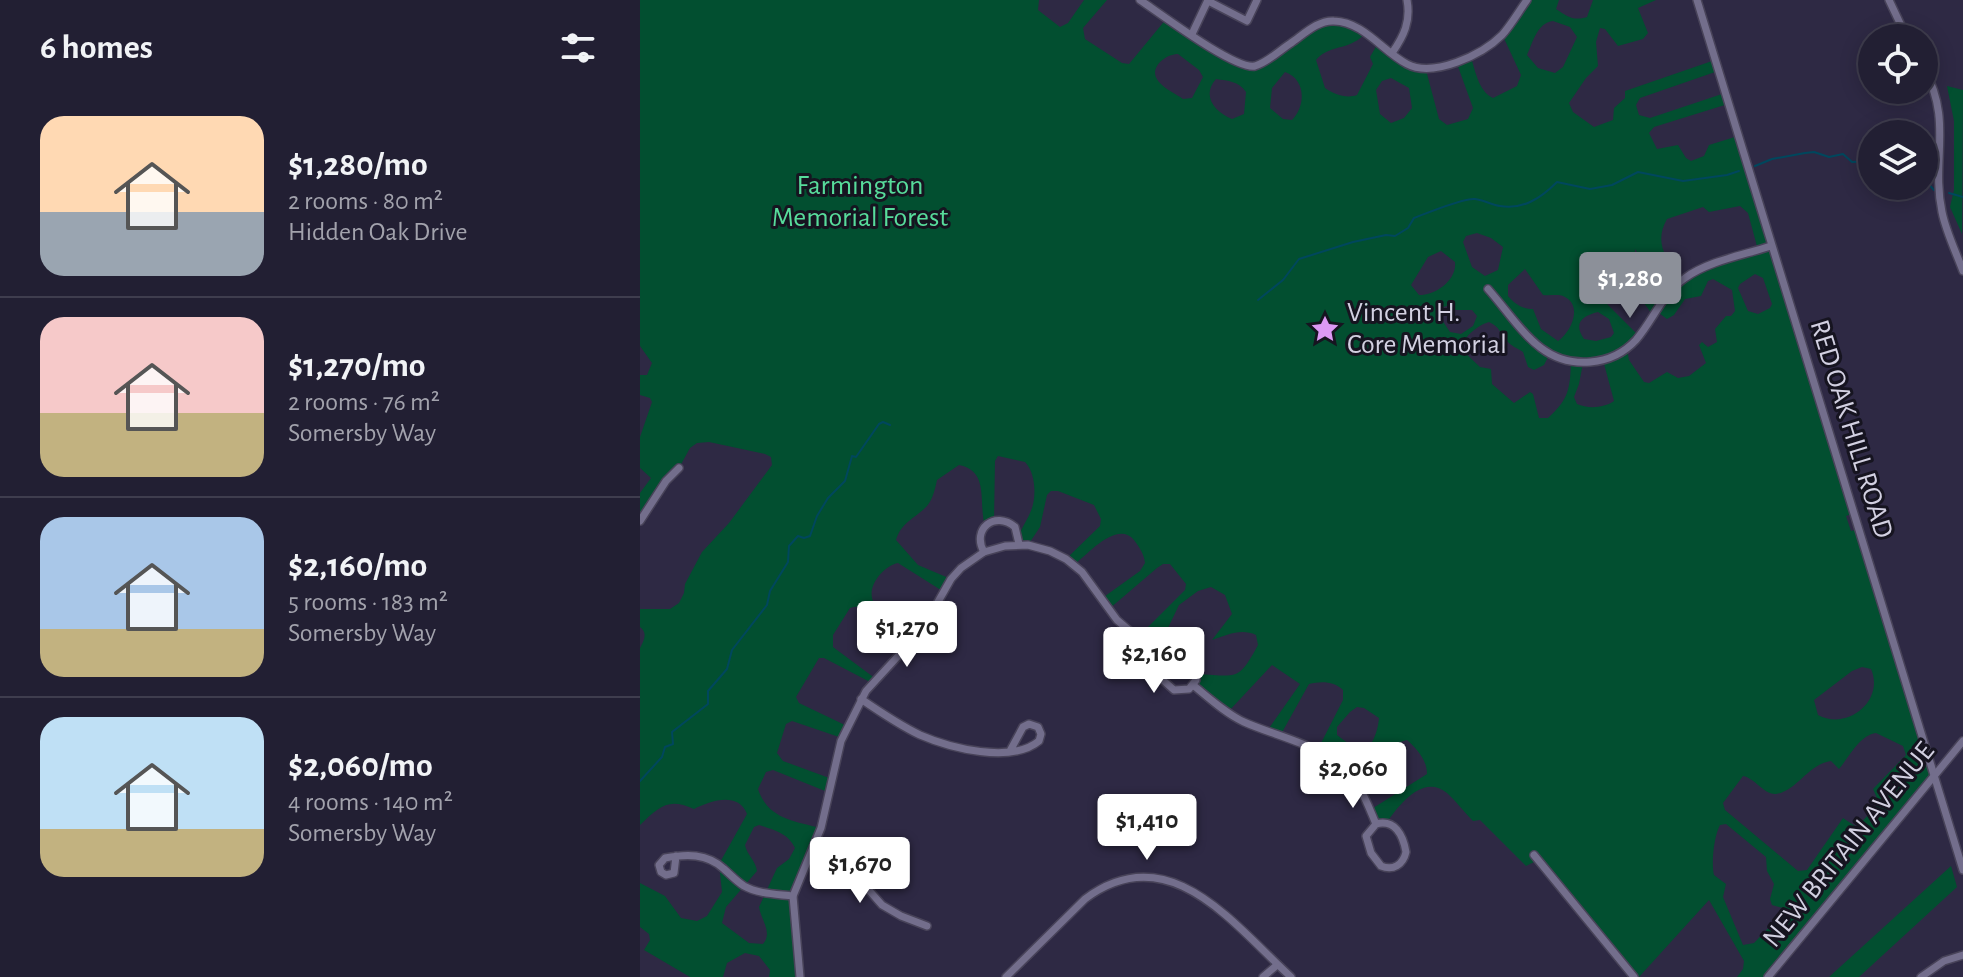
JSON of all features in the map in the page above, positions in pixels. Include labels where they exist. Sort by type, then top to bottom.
[{"type":"street","points":[[1140,0],[1240,65],[1253,66],[1265,61],[1313,27],[1330,20],[1346,22],[1361,29],[1407,64],[1426,70],[1444,67],[1489,45],[1502,34],[1527,0]]},
{"type":"street","points":[[1192,34],[1208,0],[1247,21],[1257,0]]},
{"type":"street","points":[[1392,53],[1404,37],[1408,23],[1407,0]]},
{"type":"street","name":"RED OAK HILL ROAD","points":[[1697,0],[1963,870]]},
{"type":"street","points":[[1889,0],[1900,24]]},
{"type":"street","points":[[1937,104],[1940,115],[1939,183],[1942,212],[1963,271]]},
{"type":"street","points":[[1488,289],[1542,349],[1577,363],[1594,363],[1627,349],[1639,336],[1658,304],[1688,275],[1771,246]]},
{"type":"street","points":[[640,521],[666,481],[679,468]]},
{"type":"street","points":[[984,552],[979,544],[981,531],[997,520],[1004,520],[1015,527],[1019,544]]},
{"type":"street","points":[[800,977],[793,896],[826,811],[836,754],[861,699],[883,670],[922,630],[956,573],[984,552],[1019,544],[1050,551],[1074,565],[1117,620],[1157,654]]},
{"type":"street","points":[[1172,649],[1183,654],[1196,669],[1193,685],[1179,691],[1164,684],[1153,669],[1157,654],[1172,649]]},
{"type":"street","points":[[1193,685],[1242,722],[1312,748],[1346,770],[1358,785],[1376,824]]},
{"type":"street","points":[[861,699],[906,728],[941,743],[978,751],[1010,751],[1037,743],[1041,734],[1038,727],[1032,724],[1023,727],[1010,751]]},
{"type":"street","name":"NEW BRITAIN AVENUE","points":[[1768,977],[1963,741]]},
{"type":"street","points":[[1387,822],[1400,835],[1406,852],[1396,867],[1381,866],[1371,853],[1366,836],[1376,824],[1387,822]]},
{"type":"street","points":[[816,842],[851,861],[867,888],[882,905],[927,926]]},
{"type":"street","points":[[1534,855],[1634,977]]},
{"type":"street","points":[[676,856],[707,858],[719,864],[745,887],[793,896]]},
{"type":"street","points":[[1006,977],[1098,889],[1128,878],[1143,877],[1176,882],[1206,899],[1291,977]]},
{"type":"street","points":[[1921,977],[1944,961],[1963,955]]},
{"type":"street","points":[[1263,977],[1277,965]]},
{"type":"green space","name":"Farmington Memorial Forest","points":[[640,0],[1039,0],[1038,10],[1060,27],[1068,23],[1084,0],[1107,0],[1083,28],[1085,39],[1122,63],[1129,64],[1167,18],[1224,57],[1253,66],[1330,20],[1365,33],[1356,41],[1325,53],[1316,60],[1325,88],[1340,95],[1357,95],[1373,64],[1370,57],[1378,43],[1407,64],[1426,70],[1439,119],[1447,125],[1468,119],[1473,108],[1456,61],[1470,54],[1480,85],[1493,98],[1517,86],[1521,75],[1502,34],[1527,0],[1559,0],[1556,9],[1578,19],[1587,17],[1593,0],[1656,0],[1638,8],[1648,33],[1643,39],[1618,46],[1605,29],[1600,28],[1596,42],[1598,66],[1569,103],[1573,112],[1594,127],[1613,120],[1614,108],[1625,98],[1625,91],[1715,60],[1718,71],[1640,98],[1636,105],[1639,115],[1650,118],[1725,93],[1728,104],[1654,127],[1649,133],[1657,149],[1678,145],[1691,161],[1704,156],[1709,145],[1738,136],[1854,513],[1846,516],[1851,531],[1859,529],[1935,774],[1768,977],[1737,977],[1744,961],[1709,900],[1639,977],[1634,977],[1538,860],[1526,866],[1480,820],[1473,821],[1447,793],[1438,788],[1421,789],[1405,800],[1387,822],[1376,824],[1370,810],[1427,774],[1425,764],[1407,740],[1384,751],[1353,779],[1317,751],[1343,700],[1343,690],[1336,685],[1327,682],[1309,684],[1280,736],[1267,731],[1300,684],[1272,665],[1227,713],[1193,685],[1197,674],[1229,675],[1240,671],[1258,645],[1256,635],[1245,632],[1212,640],[1232,614],[1225,595],[1211,587],[1198,591],[1179,605],[1167,630],[1147,647],[1137,638],[1185,590],[1186,584],[1170,564],[1157,568],[1109,609],[1101,599],[1140,571],[1145,563],[1143,554],[1134,540],[1119,534],[1103,541],[1074,565],[1066,559],[1100,526],[1101,519],[1094,505],[1058,491],[1047,495],[1040,527],[1028,545],[1019,544],[1034,501],[1033,479],[1025,462],[998,456],[995,461],[994,521],[985,526],[979,481],[969,468],[959,465],[937,480],[929,503],[905,524],[896,540],[918,565],[951,579],[944,592],[898,563],[877,578],[872,591],[874,603],[881,604],[917,637],[907,647],[874,613],[858,607],[850,608],[833,635],[833,647],[876,679],[872,683],[819,658],[796,697],[799,703],[847,726],[842,738],[792,721],[786,724],[777,753],[783,761],[832,779],[830,793],[773,770],[766,772],[758,789],[762,799],[775,813],[821,828],[796,886],[800,977],[769,977],[770,970],[759,956],[745,953],[727,963],[723,977],[690,977],[644,950],[650,940],[649,934],[640,927],[640,883],[665,896],[681,918],[697,921],[707,916],[722,892],[719,864],[747,814],[737,802],[730,800],[715,801],[694,809],[670,804],[640,825],[640,648],[645,634],[640,627],[640,609],[670,609],[679,603],[702,552],[729,523],[772,465],[771,457],[765,454],[709,442],[697,443],[690,448],[640,521],[640,493],[651,478],[640,468],[640,437],[652,402],[650,398],[640,395],[640,375],[647,375],[652,363],[640,346]],"holes":[[[1553,21],[1570,27],[1577,37],[1563,67],[1555,73],[1538,68],[1527,55],[1539,29]],[[1178,54],[1199,70],[1203,77],[1192,98],[1183,99],[1159,82],[1155,72],[1163,59]],[[1285,72],[1297,80],[1302,93],[1297,114],[1292,120],[1283,119],[1270,108],[1272,88]],[[1391,78],[1409,88],[1412,108],[1404,118],[1391,123],[1380,114],[1376,90],[1382,81]],[[1216,79],[1236,84],[1246,92],[1244,114],[1232,119],[1216,108],[1210,97]],[[1740,206],[1748,213],[1758,250],[1683,279],[1667,258],[1662,244],[1661,236],[1667,219],[1703,207],[1709,212]],[[1477,233],[1503,247],[1498,270],[1485,276],[1472,267],[1463,242],[1466,236]],[[1635,249],[1639,255],[1660,257],[1667,267],[1666,271],[1649,282],[1630,272],[1634,272]],[[1441,251],[1455,262],[1453,275],[1438,289],[1419,295],[1411,285],[1428,257]],[[1525,269],[1543,295],[1561,295],[1569,300],[1574,312],[1571,325],[1558,341],[1541,329],[1533,309],[1516,304],[1508,296],[1508,285]],[[1755,274],[1763,278],[1772,304],[1758,314],[1748,311],[1738,288]],[[1619,278],[1636,292],[1652,314],[1655,310],[1667,319],[1674,315],[1685,299],[1701,296],[1708,281],[1713,279],[1732,290],[1735,311],[1715,329],[1717,342],[1708,347],[1702,342],[1699,345],[1706,363],[1689,376],[1678,378],[1667,372],[1649,383],[1644,382],[1629,360],[1627,349],[1639,336],[1604,301],[1602,293],[1608,281]],[[1446,306],[1456,310],[1472,310],[1477,316],[1473,326],[1461,334],[1450,332],[1436,311]],[[1598,312],[1609,319],[1614,333],[1611,337],[1596,341],[1584,339],[1579,329],[1581,321]],[[1489,322],[1493,324],[1509,343],[1523,352],[1528,367],[1534,370],[1544,365],[1550,353],[1571,361],[1567,393],[1548,418],[1539,418],[1530,392],[1514,403],[1492,384],[1491,369],[1480,367],[1462,350],[1464,341]],[[1603,360],[1614,401],[1596,407],[1577,404],[1574,397],[1583,363]],[[1862,667],[1871,669],[1873,692],[1861,710],[1840,719],[1818,715],[1814,700],[1852,671]],[[1357,707],[1379,718],[1374,738],[1361,753],[1337,735],[1337,727]],[[1876,733],[1903,746],[1906,755],[1873,789],[1879,803],[1858,826],[1843,818],[1807,870],[1798,871],[1725,810],[1723,803],[1743,776],[1767,792],[1776,794],[1790,788],[1823,763],[1831,761],[1839,769],[1855,747]],[[1726,824],[1766,857],[1767,871],[1774,884],[1770,899],[1772,905],[1783,908],[1782,914],[1754,943],[1743,945],[1723,897],[1726,884],[1714,875],[1715,842],[1720,825]],[[759,825],[784,835],[795,848],[789,859],[777,868],[759,907],[767,930],[763,944],[749,943],[722,923],[726,907],[757,871],[746,849],[754,827]]]},
{"type":"green space","points":[[1947,86],[1963,90],[1962,234],[1950,207],[1954,190],[1954,121]]},
{"type":"green space","points":[[1951,866],[1957,887],[1859,977],[1829,977]]},
{"type":"waterway","points":[[1755,166],[1772,159],[1814,152],[1829,157],[1843,154],[1852,162],[1858,162]]},
{"type":"waterway","points":[[1258,300],[1283,280],[1299,259],[1353,242],[1395,236],[1408,228],[1414,218],[1462,201],[1475,199],[1508,207],[1538,198],[1557,182],[1590,189],[1612,185],[1638,172],[1683,181],[1739,171]]},
{"type":"waterway","points":[[1949,193],[1963,197]]},
{"type":"waterway","points":[[640,781],[662,757],[665,747],[673,744],[672,732],[708,704],[708,691],[727,669],[732,650],[767,605],[770,591],[788,562],[789,546],[798,536],[810,536],[828,498],[845,481],[852,456],[856,457],[879,424],[890,425]]},
{"type":"place","name":"Vincent H. Core Memorial","points":[[1325,329]]}]
